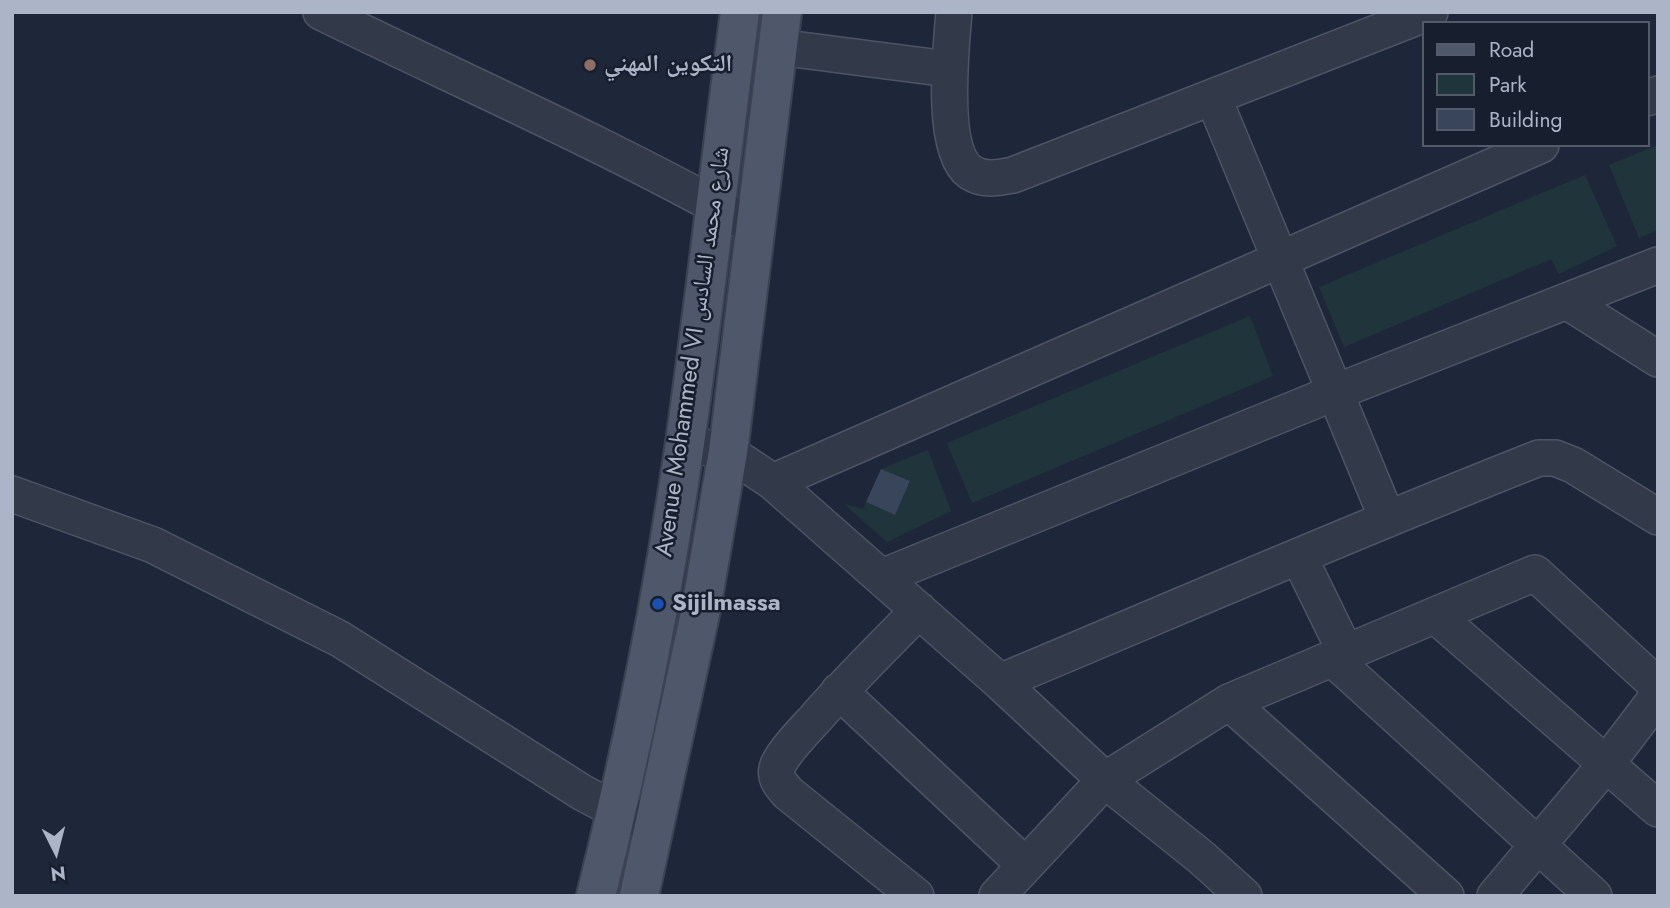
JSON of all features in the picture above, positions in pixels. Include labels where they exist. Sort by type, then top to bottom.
[{"type":"main road","name":"Avenue Mohammed VI شارع محمد السادس","points":[[596,896],[617,811],[658,604],[685,443],[740,12]]},
{"type":"main road","name":"Avenue Mohammed VI شارع محمد السادس","points":[[639,896],[701,609],[728,452],[780,30]]},
{"type":"street","points":[[321,12],[715,205],[756,228]]},
{"type":"street","points":[[954,12],[948,69],[953,136],[959,161],[971,172],[988,179],[1013,175],[1430,12]]},
{"type":"street","points":[[780,30],[948,69]]},
{"type":"street","points":[[1213,97],[1387,518]]},
{"type":"street","points":[[773,482],[1536,147]]},
{"type":"street","points":[[882,578],[1336,392],[1656,268]]},
{"type":"street","points":[[1568,302],[1658,359]]},
{"type":"street","points":[[685,443],[728,452],[773,482],[1000,682],[1105,780],[1202,858],[1244,896]]},
{"type":"street","points":[[1000,682],[1387,518],[1539,458],[1555,457],[1573,465],[1658,517]]},
{"type":"street","points":[[12,494],[153,545],[340,639],[583,793],[617,811],[655,825]]},
{"type":"street","points":[[1299,557],[1339,655],[1594,896]]},
{"type":"street","points":[[997,896],[1105,780],[1229,702],[1535,573],[1658,686]]},
{"type":"street","points":[[916,896],[788,793],[779,784],[776,776],[778,766],[786,754],[839,691],[919,610]]},
{"type":"street","points":[[1436,616],[1658,809]]},
{"type":"street","points":[[839,691],[1025,865]]},
{"type":"street","points":[[1495,896],[1607,763],[1658,696]]},
{"type":"street","points":[[1229,702],[1446,896]]},
{"type":"green space","points":[[1658,145],[1658,230],[1639,238],[1609,165]]},
{"type":"green space","points":[[1585,175],[1617,246],[1559,274],[1551,259],[1344,347],[1319,287]]},
{"type":"green space","points":[[1250,316],[1273,376],[972,503],[947,443]]},
{"type":"green space","points":[[928,450],[951,511],[887,542],[844,504],[863,509],[866,502],[895,515],[910,481],[881,469]]},
{"type":"building","points":[[881,469],[910,481],[895,515],[866,502]]},
{"type":"place","name":"التكوين المهني","points":[[590,65]]},
{"type":"place","name":"Sijilmassa","points":[[658,604]]}]
